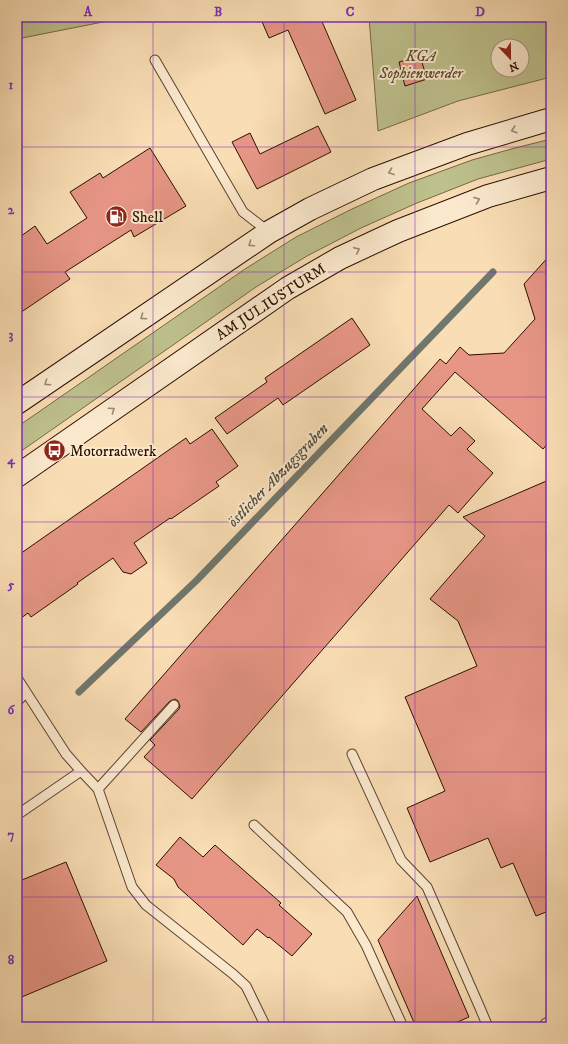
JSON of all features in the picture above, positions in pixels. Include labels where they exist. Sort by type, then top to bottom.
[{"type":"main road","points":[[17,403],[269,232],[310,209],[372,179],[467,144],[551,119]]},
{"type":"main road","name":"AM JULIUSTURM","points":[[17,476],[288,288],[340,258],[398,231],[488,196],[551,178]]},
{"type":"lane","points":[[155,60],[243,212],[269,232]]},
{"type":"lane","points":[[17,678],[66,754],[98,789],[132,887],[146,905],[246,986],[266,1027]]},
{"type":"lane","points":[[17,702],[26,692]]},
{"type":"lane","points":[[98,789],[174,705]]},
{"type":"lane","points":[[352,754],[401,860],[427,887],[488,1027]]},
{"type":"lane","points":[[17,815],[81,771]]},
{"type":"lane","points":[[254,825],[347,912],[366,945],[403,1027]]},
{"type":"green space","points":[[17,17],[128,17],[17,39]]},
{"type":"green space","name":"KGA Sophienwerder","points":[[369,17],[551,17],[551,77],[458,101],[378,131]]},
{"type":"green space","points":[[551,139],[551,159],[478,179],[417,203],[361,228],[307,256],[256,287],[17,454],[17,427],[245,269],[296,237],[409,183],[472,160]]},
{"type":"building","points":[[260,17],[320,17],[356,100],[325,114],[288,30],[269,38]]},
{"type":"building","points":[[420,56],[427,79],[405,86],[399,62]]},
{"type":"building","points":[[318,126],[331,152],[257,189],[232,142],[250,133],[260,154]]},
{"type":"building","points":[[150,148],[186,206],[134,237],[131,230],[65,272],[70,279],[17,315],[17,239],[35,226],[47,244],[87,218],[70,192],[100,173],[103,178]]},
{"type":"building","points":[[551,254],[551,440],[543,449],[455,372],[422,409],[451,436],[460,427],[475,441],[467,449],[493,473],[458,513],[449,505],[192,799],[144,757],[155,745],[150,740],[179,709],[180,706],[178,701],[175,699],[170,701],[141,732],[125,719],[440,359],[446,364],[460,347],[469,355],[504,353],[535,319],[524,284]]},
{"type":"building","points":[[352,318],[370,345],[283,405],[278,398],[227,434],[215,418],[267,382],[265,378]]},
{"type":"building","points":[[212,429],[238,466],[216,482],[219,486],[134,543],[147,563],[131,574],[123,572],[113,558],[31,617],[28,613],[17,621],[17,556],[186,438],[190,444]]},
{"type":"building","points":[[551,479],[551,910],[536,916],[513,863],[501,868],[488,838],[430,862],[407,808],[445,791],[405,697],[477,666],[458,621],[430,599],[485,536],[463,517]]},
{"type":"building","points":[[180,837],[203,857],[215,845],[281,903],[279,905],[312,934],[292,956],[257,929],[243,945],[178,887],[174,879],[156,865]]},
{"type":"building","points":[[66,862],[107,961],[17,999],[17,882]]},
{"type":"building","points":[[417,896],[469,1017],[446,1027],[416,1027],[378,940]]},
{"type":"waterway","name":"östlicher Abzugsgraben","points":[[79,692],[197,580],[493,272]]},
{"type":"place","name":"Shell","points":[[116,217]]},
{"type":"place","name":"Motorradwerk","points":[[54,451]]}]
